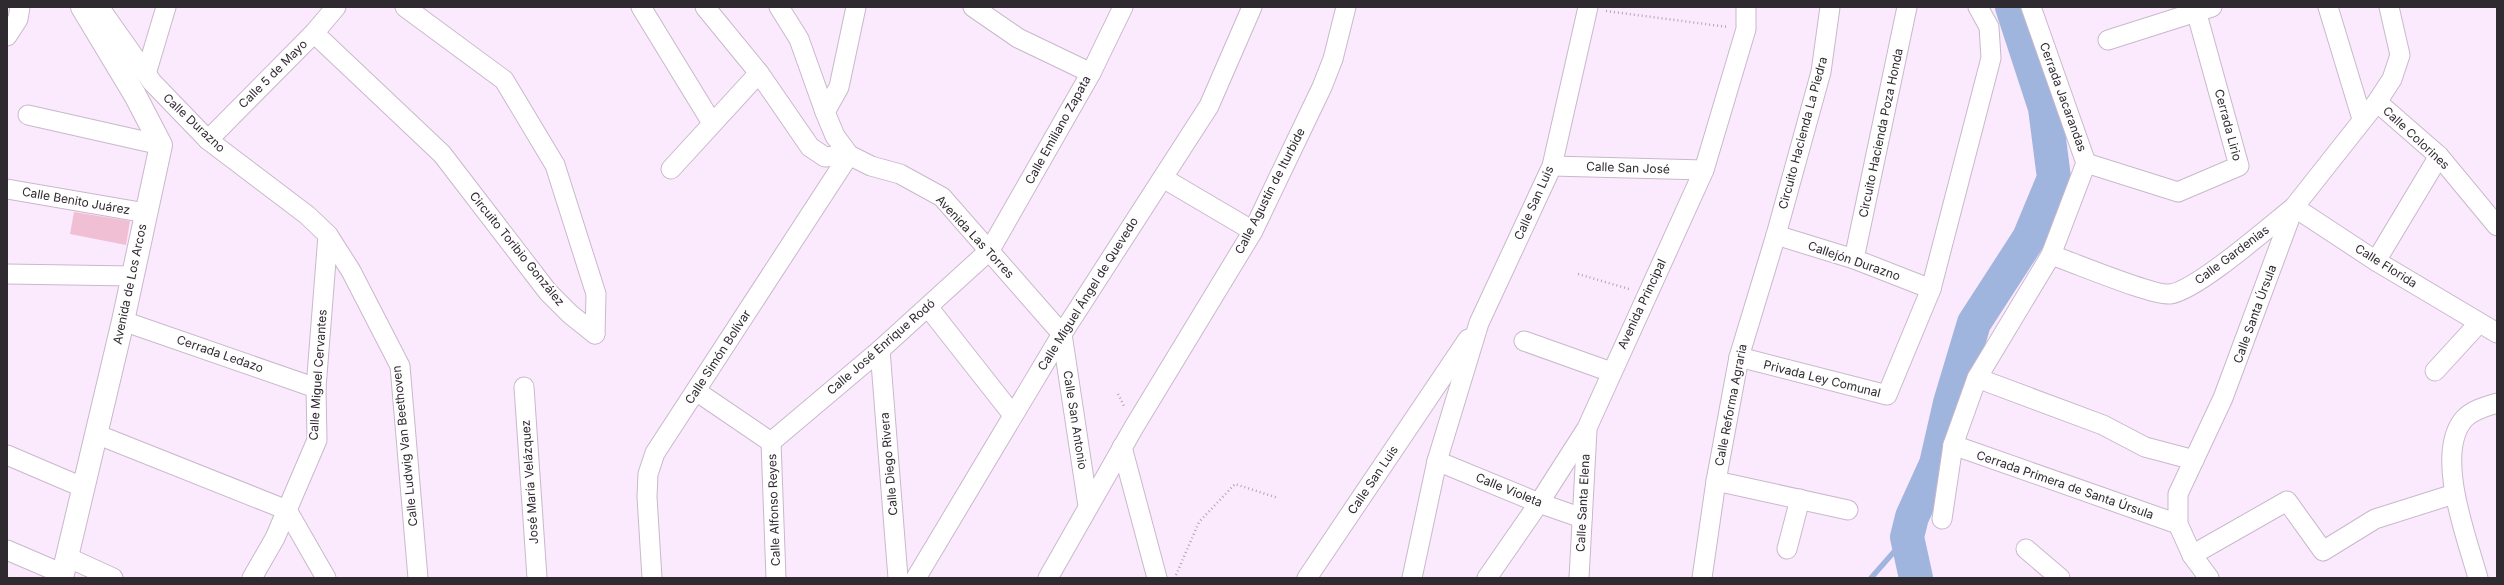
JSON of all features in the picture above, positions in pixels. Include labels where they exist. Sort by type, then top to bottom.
[{"type":"main road","points":[[82,7],[135,95],[161,145]]},
{"type":"main road","name":"Avenida de Los Arcos","points":[[64,570],[82,487],[123,321],[161,145]]},
{"type":"street","points":[[7,36],[18,19],[20,7]]},
{"type":"street","name":"Calle Durazno","points":[[99,7],[146,74],[208,140],[307,215],[328,235]]},
{"type":"street","points":[[146,74],[166,7]]},
{"type":"street","name":"Calle 5 de Mayo","points":[[208,140],[314,33],[336,7]]},
{"type":"street","name":"Circuito Toribio González","points":[[314,33],[442,154],[548,292],[570,314],[595,334],[596,294],[555,165],[504,80],[405,7]]},
{"type":"street","points":[[641,7],[712,123]]},
{"type":"street","points":[[705,7],[759,73],[810,147],[824,157],[849,155]]},
{"type":"street","name":"Avenida Las Torres","points":[[779,7],[799,38],[824,112],[835,136],[849,155],[871,166],[900,174],[942,197],[1062,334]]},
{"type":"street","points":[[824,112],[839,87],[856,7]]},
{"type":"street","points":[[973,7],[1018,38],[1090,73]]},
{"type":"street","name":"Calle Emiliano Zapata","points":[[990,250],[1090,73],[1123,7]]},
{"type":"street","name":"Calle Miguel Ángel de Quevedo","points":[[916,578],[1062,334],[1209,106],[1252,7]]},
{"type":"street","name":"Calle Agustín de Iturbide","points":[[1048,578],[1122,447],[1253,231],[1322,87],[1333,59],[1346,7]]},
{"type":"street","name":"Avenida Principal","points":[[1487,578],[1539,503],[1587,428],[1611,372],[1704,170],[1746,29],[1746,7]]},
{"type":"street","name":"Circuito Hacienda La Piedra","points":[[1776,235],[1821,72],[1830,7]]},
{"type":"street","name":"Circuito Hacienda Poza Honda","points":[[1854,259],[1907,7]]},
{"type":"street","points":[[1931,289],[1991,58],[1989,27],[1978,7]]},
{"type":"street","name":"Cerrada Jacarandas","points":[[1942,519],[1953,445],[1977,378],[2051,254],[2086,163],[2031,7]]},
{"type":"street","points":[[2328,7],[2362,119]]},
{"type":"street","name":"Calle Santa Úrsula","points":[[2178,524],[2178,494],[2223,398],[2294,207],[2362,119],[2377,102],[2392,79],[2400,54],[2389,7]]},
{"type":"street","name":"Calle San Luis","points":[[1412,578],[1437,461],[1479,323],[1552,166],[1587,8]]},
{"type":"street","points":[[2108,40],[2201,9]]},
{"type":"street","name":"Cerrada Lirio","points":[[2086,163],[2178,192],[2239,166],[2201,9]]},
{"type":"street","points":[[671,169],[759,73]]},
{"type":"street","name":"Calle Colorines","points":[[2377,102],[2439,156],[2496,223]]},
{"type":"street","points":[[28,115],[161,145]]},
{"type":"street","name":"Calle Simón Bolívar","points":[[652,578],[647,497],[648,474],[655,453],[849,155]]},
{"type":"street","points":[[2376,261],[2439,156]]},
{"type":"street","name":"Calle San José","points":[[1552,166],[1704,170]]},
{"type":"street","points":[[1163,178],[1253,231]]},
{"type":"street","name":"Calle Benito Juárez","points":[[7,189],[146,213]]},
{"type":"street","name":"Calle Colorines","points":[[2473,197],[2496,223]]},
{"type":"street","name":"Calle Gardenias","points":[[2051,254],[2149,290],[2169,294],[2190,286],[2294,207]]},
{"type":"street","name":"Calle Florida","points":[[2294,207],[2376,261],[2497,333]]},
{"type":"street","name":"Calle Miguel Cervantes","points":[[252,578],[275,538],[317,440],[316,388],[328,235]]},
{"type":"street","name":"Calle Ludwig Van Beethoven","points":[[328,235],[352,271],[400,366],[418,578]]},
{"type":"street","name":"Callejón Durazno","points":[[1776,235],[1854,259],[1931,289]]},
{"type":"street","name":"Calle Reforma Agraria","points":[[1702,578],[1716,481],[1739,357],[1776,235]]},
{"type":"street","name":"Calle José Enrique Rodó","points":[[771,442],[880,350],[990,250]]},
{"type":"street","points":[[7,274],[132,276]]},
{"type":"street","name":"Privada Ley Comunal","points":[[1739,357],[1887,395],[1931,289]]},
{"type":"street","points":[[928,307],[1013,415]]},
{"type":"street","name":"Cerrada Ledazo","points":[[123,321],[316,388]]},
{"type":"street","name":"Calle San Luis","points":[[1307,578],[1479,323]]},
{"type":"street","points":[[2435,371],[2479,323]]},
{"type":"street","name":"Calle San Antonio","points":[[1062,334],[1088,506]]},
{"type":"street","points":[[1524,341],[1611,372]]},
{"type":"street","name":"Calle Diego Rivera","points":[[880,350],[898,578]]},
{"type":"street","points":[[1977,378],[2103,425],[2145,447],[2194,460]]},
{"type":"street","name":"José María Velázquez","points":[[524,387],[536,578]]},
{"type":"street","points":[[696,391],[771,442]]},
{"type":"street","points":[[2478,578],[2454,494],[2452,448],[2456,430],[2465,417],[2480,409],[2497,403]]},
{"type":"street","name":"Calle Santa Elena","points":[[1578,578],[1587,428]]},
{"type":"street","points":[[96,434],[287,510],[326,578]]},
{"type":"street","name":"Calle Alfonso Reyes","points":[[771,442],[776,578]]},
{"type":"street","name":"Cerrada Primera de Santa Úrsula","points":[[1953,445],[2178,524]]},
{"type":"street","points":[[1122,447],[1158,578]]},
{"type":"street","points":[[7,455],[82,487]]},
{"type":"street","name":"Calle Violeta","points":[[1437,461],[1539,503],[1582,518]]},
{"type":"street","points":[[1716,481],[1848,510]]},
{"type":"street","points":[[2192,555],[2287,501],[2323,551],[2375,519],[2454,494]]},
{"type":"street","points":[[1787,549],[1800,499]]},
{"type":"street","points":[[2178,524],[2192,555],[2208,578]]},
{"type":"street","points":[[2026,549],[2060,578]]},
{"type":"street","points":[[7,550],[64,570],[113,578]]},
{"type":"path","points":[[1587,8],[1746,29]]},
{"type":"path","points":[[1578,274],[1647,294]]},
{"type":"path","points":[[1175,578],[1200,522],[1235,484],[1278,498]]},
{"type":"building","points":[[74,212],[130,221],[126,245],[70,234]]},
{"type":"waterway","points":[[1916,578],[1907,537],[1912,517],[1936,464],[1950,403],[1974,323],[2029,238],[2054,178],[2045,108],[2012,7]]},
{"type":"waterway","points":[[1871,578],[1907,537]]}]
